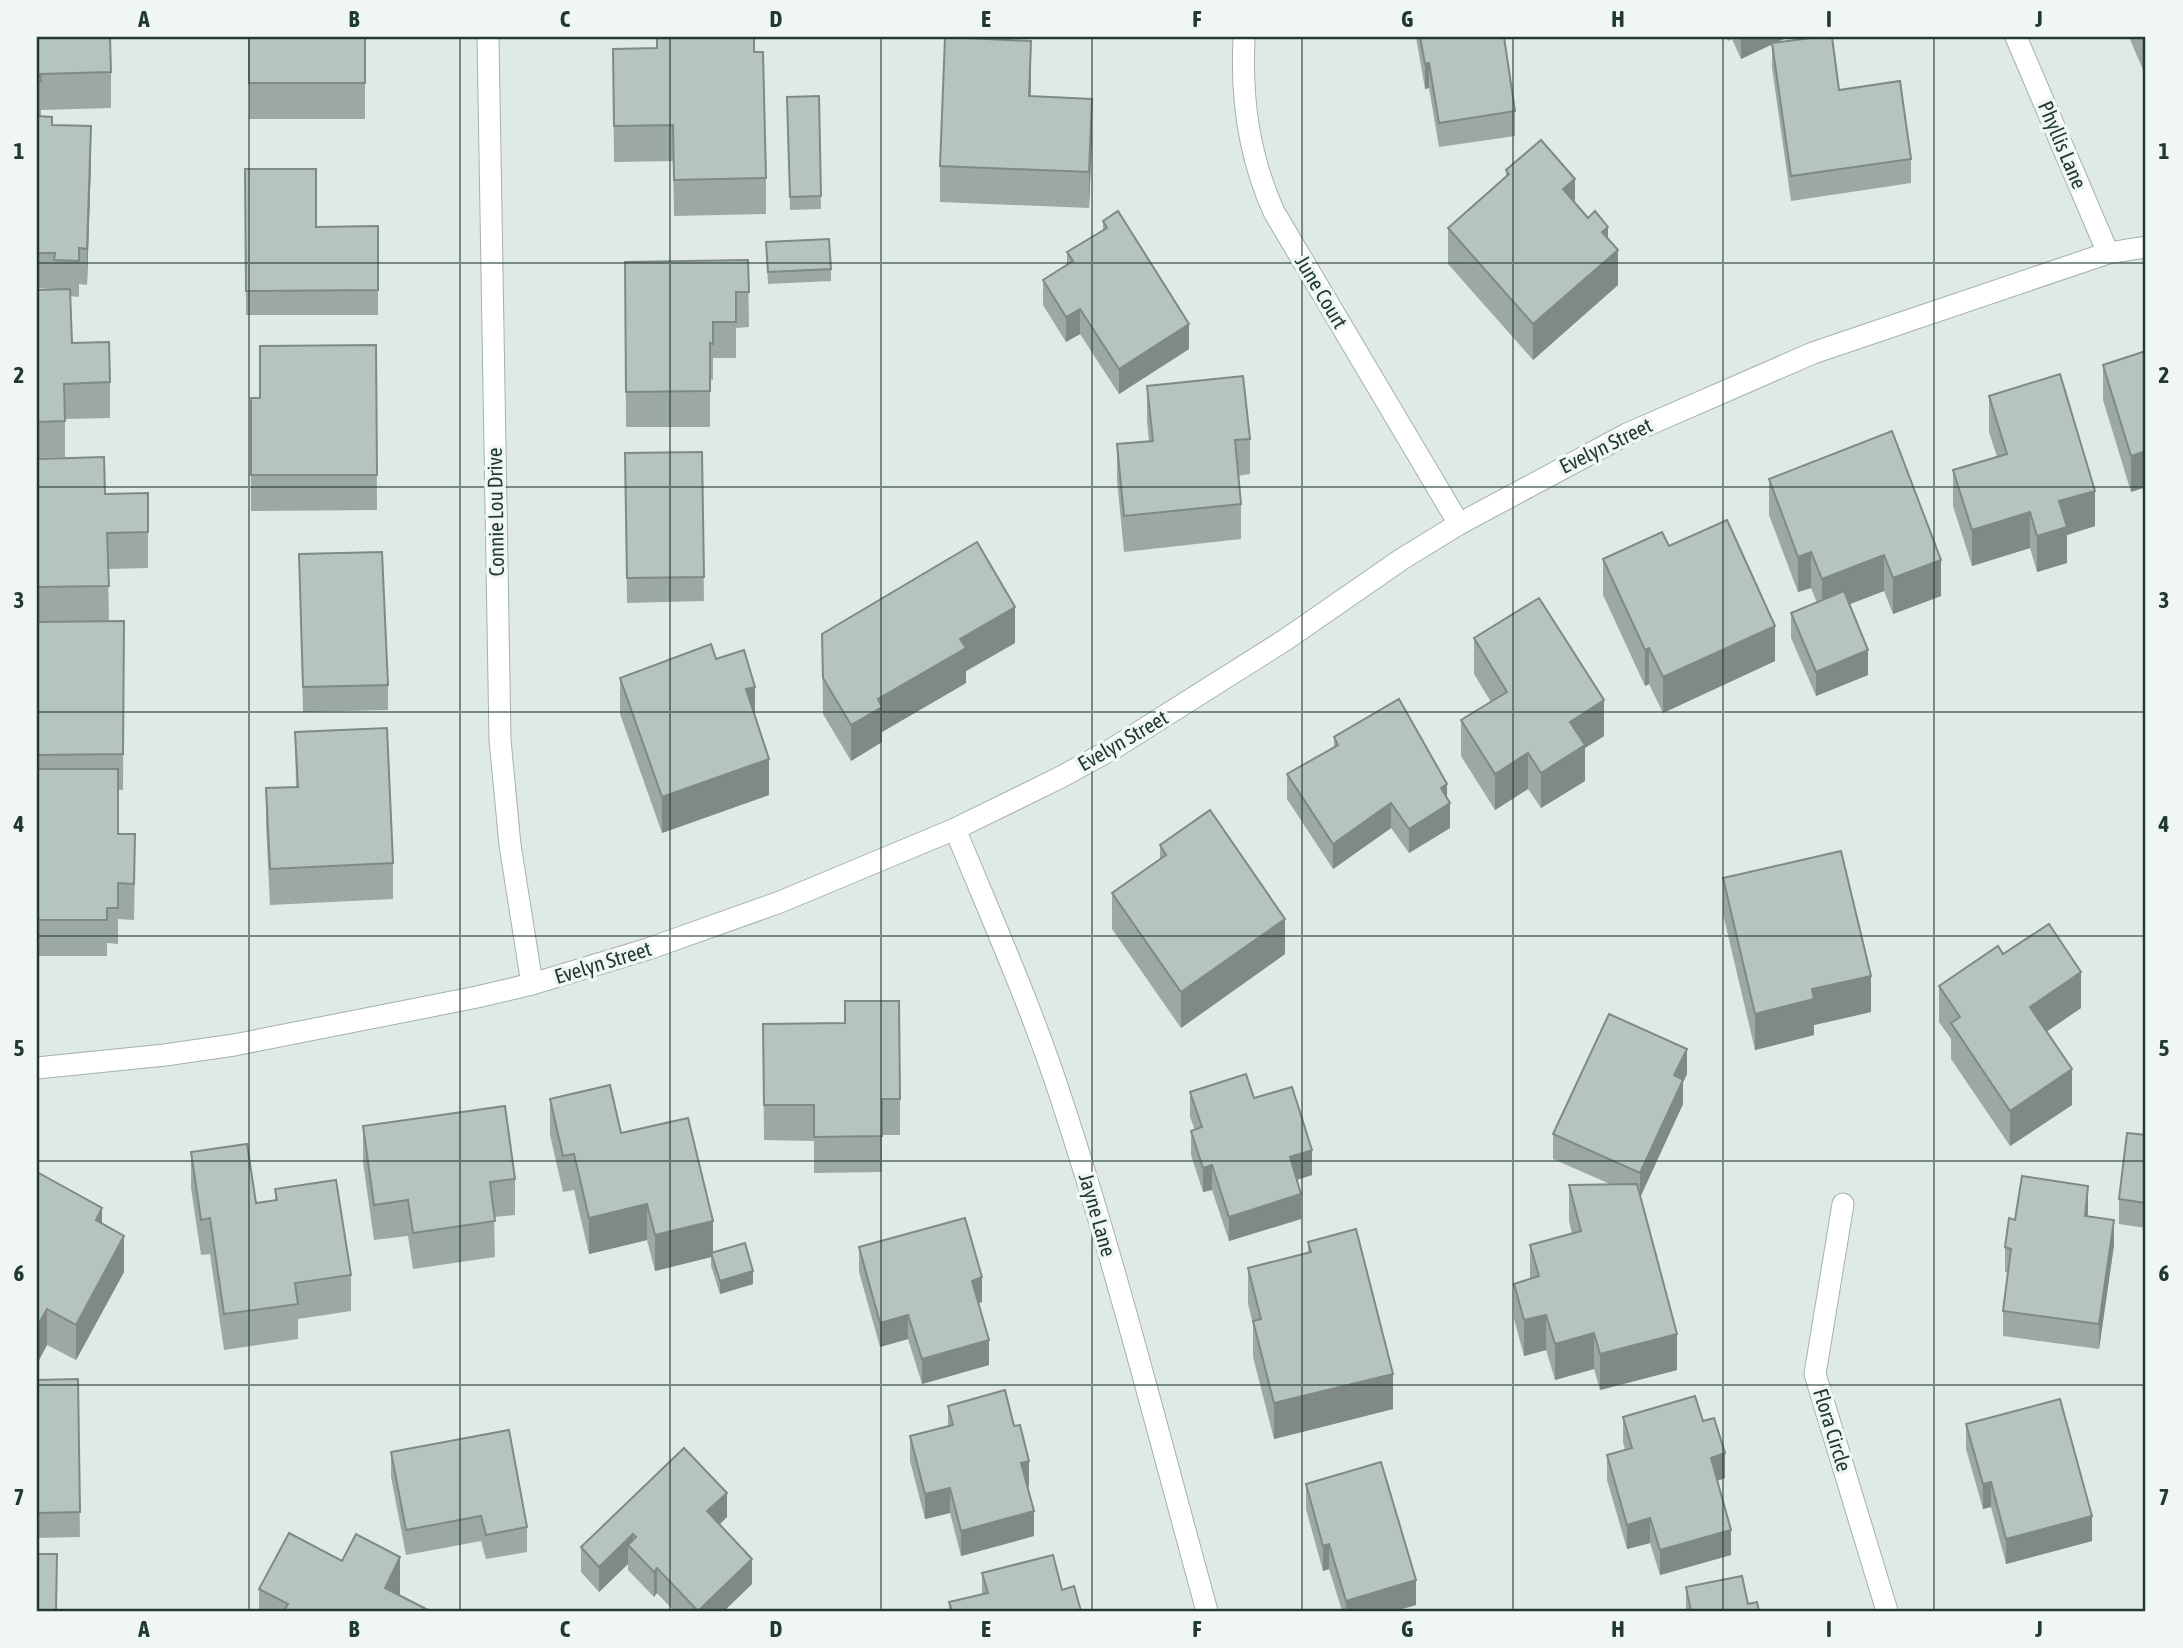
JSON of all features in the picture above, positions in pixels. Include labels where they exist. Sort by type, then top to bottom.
[{"type":"street","name":"Connie Lou Drive","points":[[488,37],[500,740],[510,845],[532,984]]},
{"type":"street","name":"Phyllis Lane","points":[[2015,37],[2108,253]]},
{"type":"street","name":"June Court","points":[[1244,40],[1244,108],[1261,183],[1274,212],[1458,524]]},
{"type":"street","name":"Evelyn Street","points":[[37,1068],[233,1045],[419,1010],[532,984],[648,949],[767,906],[955,829],[1114,748],[1285,640],[1402,559],[1458,524],[1627,434],[1748,379],[1813,353],[2108,253],[2146,247]]},
{"type":"street","name":"Jayne Lane","points":[[955,829],[1027,1004],[1081,1159],[1207,1611]]},
{"type":"street","name":"Flora Circle","points":[[1843,1203],[1815,1374],[1887,1611]]},
{"type":"building","points":[[37,37],[110,37],[111,72],[40,74],[41,81],[37,82]]},
{"type":"building","points":[[249,37],[365,37],[365,83],[249,83]]},
{"type":"building","points":[[657,37],[754,37],[754,52],[763,52],[766,178],[674,180],[673,125],[614,126],[613,49],[657,48]]},
{"type":"building","points":[[945,37],[1031,41],[1029,96],[1092,99],[1089,172],[940,166]]},
{"type":"building","points":[[1420,37],[1504,37],[1515,111],[1439,123],[1429,63],[1425,64]]},
{"type":"building","points":[[1832,37],[1839,90],[1900,81],[1911,159],[1791,176],[1772,43]]},
{"type":"building","points":[[819,96],[821,196],[790,197],[787,97]]},
{"type":"building","points":[[37,116],[52,117],[52,125],[91,126],[87,249],[79,248],[79,261],[54,260],[55,253],[37,253]]},
{"type":"building","points":[[1541,140],[1575,179],[1563,189],[1588,218],[1595,211],[1608,227],[1602,232],[1618,250],[1533,324],[1448,228],[1509,174],[1506,170]]},
{"type":"building","points":[[245,169],[316,169],[316,227],[378,226],[378,290],[246,291]]},
{"type":"building","points":[[1118,211],[1189,324],[1119,369],[1080,309],[1066,317],[1043,280],[1073,261],[1067,252],[1107,228],[1103,221]]},
{"type":"building","points":[[829,239],[831,269],[768,272],[766,242]]},
{"type":"building","points":[[748,260],[749,292],[736,292],[736,322],[713,322],[710,391],[626,392],[625,262]]},
{"type":"building","points":[[70,289],[72,343],[109,342],[110,382],[64,384],[65,421],[37,422],[37,290]]},
{"type":"building","points":[[376,345],[377,475],[251,475],[251,398],[260,398],[260,346]]},
{"type":"building","points":[[2146,351],[2146,451],[2131,456],[2103,365]]},
{"type":"building","points":[[2060,374],[2095,491],[2059,501],[2067,527],[2037,536],[2030,512],[1972,530],[1953,470],[2007,454],[1989,396]]},
{"type":"building","points":[[1243,376],[1250,439],[1235,440],[1241,504],[1124,516],[1117,444],[1153,441],[1147,386]]},
{"type":"building","points":[[1892,431],[1941,560],[1893,578],[1884,555],[1822,579],[1811,552],[1798,557],[1769,479]]},
{"type":"building","points":[[702,452],[704,577],[627,578],[625,453]]},
{"type":"building","points":[[104,457],[105,494],[148,493],[148,532],[107,533],[109,586],[37,587],[37,459]]},
{"type":"building","points":[[1727,520],[1775,626],[1663,677],[1649,648],[1645,650],[1603,559],[1662,532],[1669,546]]},
{"type":"building","points":[[977,542],[1015,607],[960,639],[966,648],[878,699],[882,707],[851,725],[823,678],[822,634]]},
{"type":"building","points":[[382,552],[388,685],[303,687],[299,554]]},
{"type":"building","points":[[1844,591],[1868,650],[1816,672],[1791,613]]},
{"type":"building","points":[[1539,598],[1604,700],[1570,722],[1585,745],[1541,773],[1528,753],[1495,774],[1461,720],[1507,692],[1474,638]]},
{"type":"building","points":[[124,621],[123,754],[37,755],[37,622]]},
{"type":"building","points":[[711,644],[716,659],[744,650],[755,687],[746,689],[769,759],[662,797],[620,678]]},
{"type":"building","points":[[1399,699],[1447,784],[1441,788],[1450,803],[1409,829],[1391,803],[1333,844],[1287,774],[1338,745],[1334,737]]},
{"type":"building","points":[[387,728],[393,863],[270,869],[266,788],[298,787],[295,732]]},
{"type":"building","points":[[37,769],[118,769],[118,834],[135,834],[134,884],[118,883],[118,908],[107,908],[107,920],[37,920]]},
{"type":"building","points":[[1210,810],[1285,919],[1181,992],[1112,893],[1166,855],[1160,845]]},
{"type":"building","points":[[1841,851],[1871,976],[1812,989],[1814,999],[1755,1014],[1723,878]]},
{"type":"building","points":[[2049,924],[2081,972],[2030,1007],[2072,1069],[2010,1111],[1951,1023],[1960,1017],[1939,986],[1998,946],[2003,954]]},
{"type":"building","points":[[845,1001],[899,1001],[900,1099],[882,1099],[882,1136],[814,1137],[814,1105],[764,1105],[763,1024],[845,1023]]},
{"type":"building","points":[[1609,1014],[1687,1049],[1674,1075],[1683,1080],[1640,1173],[1553,1134]]},
{"type":"building","points":[[1246,1074],[1254,1098],[1292,1087],[1312,1150],[1290,1157],[1301,1194],[1229,1217],[1212,1165],[1203,1168],[1191,1131],[1202,1127],[1190,1092]]},
{"type":"building","points":[[610,1085],[621,1133],[688,1118],[713,1221],[655,1235],[647,1204],[589,1218],[574,1154],[563,1156],[550,1099]]},
{"type":"building","points":[[505,1106],[515,1179],[490,1182],[495,1221],[413,1233],[408,1200],[374,1205],[363,1126]]},
{"type":"building","points":[[2127,1133],[2146,1135],[2146,1203],[2119,1199]]},
{"type":"building","points":[[247,1144],[256,1203],[277,1200],[275,1189],[336,1180],[351,1275],[295,1283],[298,1304],[224,1314],[210,1218],[201,1220],[191,1152]]},
{"type":"building","points":[[37,1172],[102,1208],[96,1220],[124,1236],[76,1325],[47,1309],[37,1327]]},
{"type":"building","points":[[2022,1176],[2088,1186],[2085,1216],[2114,1220],[2099,1324],[2003,1311],[2011,1249],[2005,1247],[2009,1218],[2015,1220]]},
{"type":"building","points":[[1637,1184],[1677,1334],[1600,1354],[1594,1333],[1555,1344],[1546,1315],[1524,1320],[1514,1284],[1539,1276],[1530,1245],[1581,1231],[1569,1185]]},
{"type":"building","points":[[965,1218],[982,1277],[972,1281],[989,1340],[922,1359],[908,1315],[880,1323],[859,1247]]},
{"type":"building","points":[[1356,1229],[1393,1374],[1274,1403],[1253,1321],[1261,1319],[1248,1268],[1311,1252],[1308,1242]]},
{"type":"building","points":[[745,1243],[753,1271],[720,1281],[711,1253]]},
{"type":"building","points":[[78,1379],[80,1512],[37,1513],[37,1380]]},
{"type":"building","points":[[1005,1390],[1014,1426],[1020,1425],[1029,1461],[1021,1463],[1034,1511],[961,1531],[950,1488],[925,1494],[910,1436],[953,1425],[948,1406]]},
{"type":"building","points":[[1695,1396],[1703,1421],[1714,1418],[1725,1453],[1711,1458],[1731,1530],[1660,1550],[1650,1518],[1627,1525],[1607,1455],[1632,1448],[1623,1417]]},
{"type":"building","points":[[2060,1399],[2092,1516],[2006,1539],[1991,1482],[1983,1484],[1966,1424]]},
{"type":"building","points":[[509,1430],[527,1527],[486,1535],[481,1516],[406,1530],[391,1452]]},
{"type":"building","points":[[684,1448],[727,1493],[707,1511],[752,1559],[698,1611],[657,1568],[654,1572],[628,1545],[636,1537],[633,1534],[599,1567],[581,1547]]},
{"type":"building","points":[[1381,1462],[1416,1580],[1346,1601],[1329,1544],[1323,1546],[1306,1484]]},
{"type":"building","points":[[289,1533],[342,1561],[356,1534],[400,1557],[385,1588],[430,1611],[284,1611],[288,1604],[259,1589]]},
{"type":"building","points":[[37,1554],[57,1554],[56,1611],[37,1611]]},
{"type":"building","points":[[1053,1555],[1062,1590],[1074,1586],[1081,1611],[952,1611],[949,1602],[988,1593],[982,1573]]},
{"type":"building","points":[[1742,1576],[1748,1604],[1757,1602],[1759,1611],[1691,1611],[1686,1587]]}]
